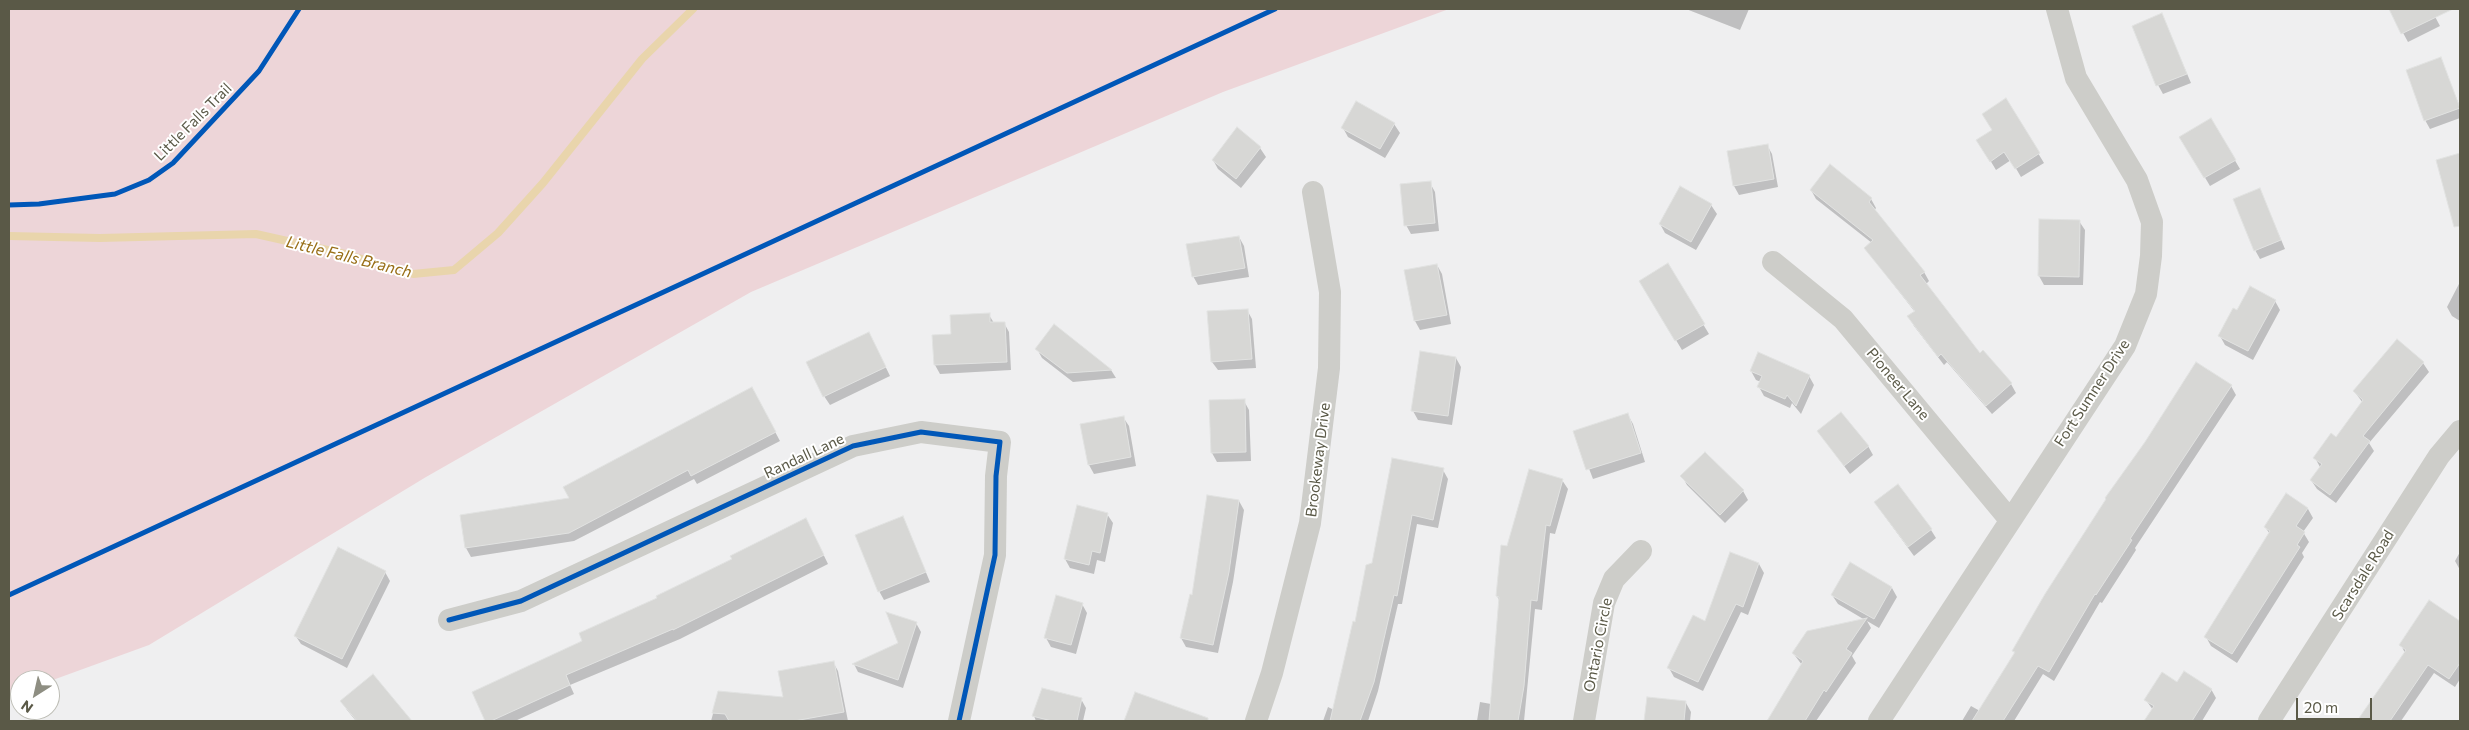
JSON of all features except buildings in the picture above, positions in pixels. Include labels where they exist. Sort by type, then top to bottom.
[{"type":"street","name":"Fort Sumner Drive","points":[[1879,721],[2125,346],[2146,294],[2151,256],[2152,222],[2137,180],[2076,78],[2057,9]]},
{"type":"street","name":"Brookeway Drive","points":[[1256,721],[1272,673],[1310,523],[1329,368],[1330,292],[1313,192]]},
{"type":"street","name":"Pioneer Lane","points":[[1773,262],[1843,319],[2010,520]]},
{"type":"street","name":"Scarsdale Road","points":[[2270,721],[2439,456],[2460,430]]},
{"type":"street","name":"Randall Lane","points":[[449,620],[521,601],[853,446],[921,432],[1000,442],[996,476],[995,555],[958,721]]},
{"type":"street","name":"Ontario Circle","points":[[1584,721],[1604,603],[1614,579],[1640,551]]},
{"type":"shaded area","points":[[9,9],[1449,9],[1223,92],[751,292],[426,477],[149,645],[60,677],[60,670],[10,670],[9,696]]},
{"type":"waterway","name":"Little Falls Branch","points":[[9,236],[100,238],[256,234],[345,254],[413,274],[454,270],[498,233],[543,183],[642,59],[693,9]]},
{"type":"cycle path","name":"Little Falls Trail","points":[[9,205],[39,204],[115,194],[149,180],[173,163],[259,71],[299,9]]},
{"type":"cycle path","points":[[9,595],[1275,9]]},
{"type":"cycle path","points":[[449,620],[521,601],[853,446],[921,432],[1000,442],[996,476],[995,555],[959,721]]}]
